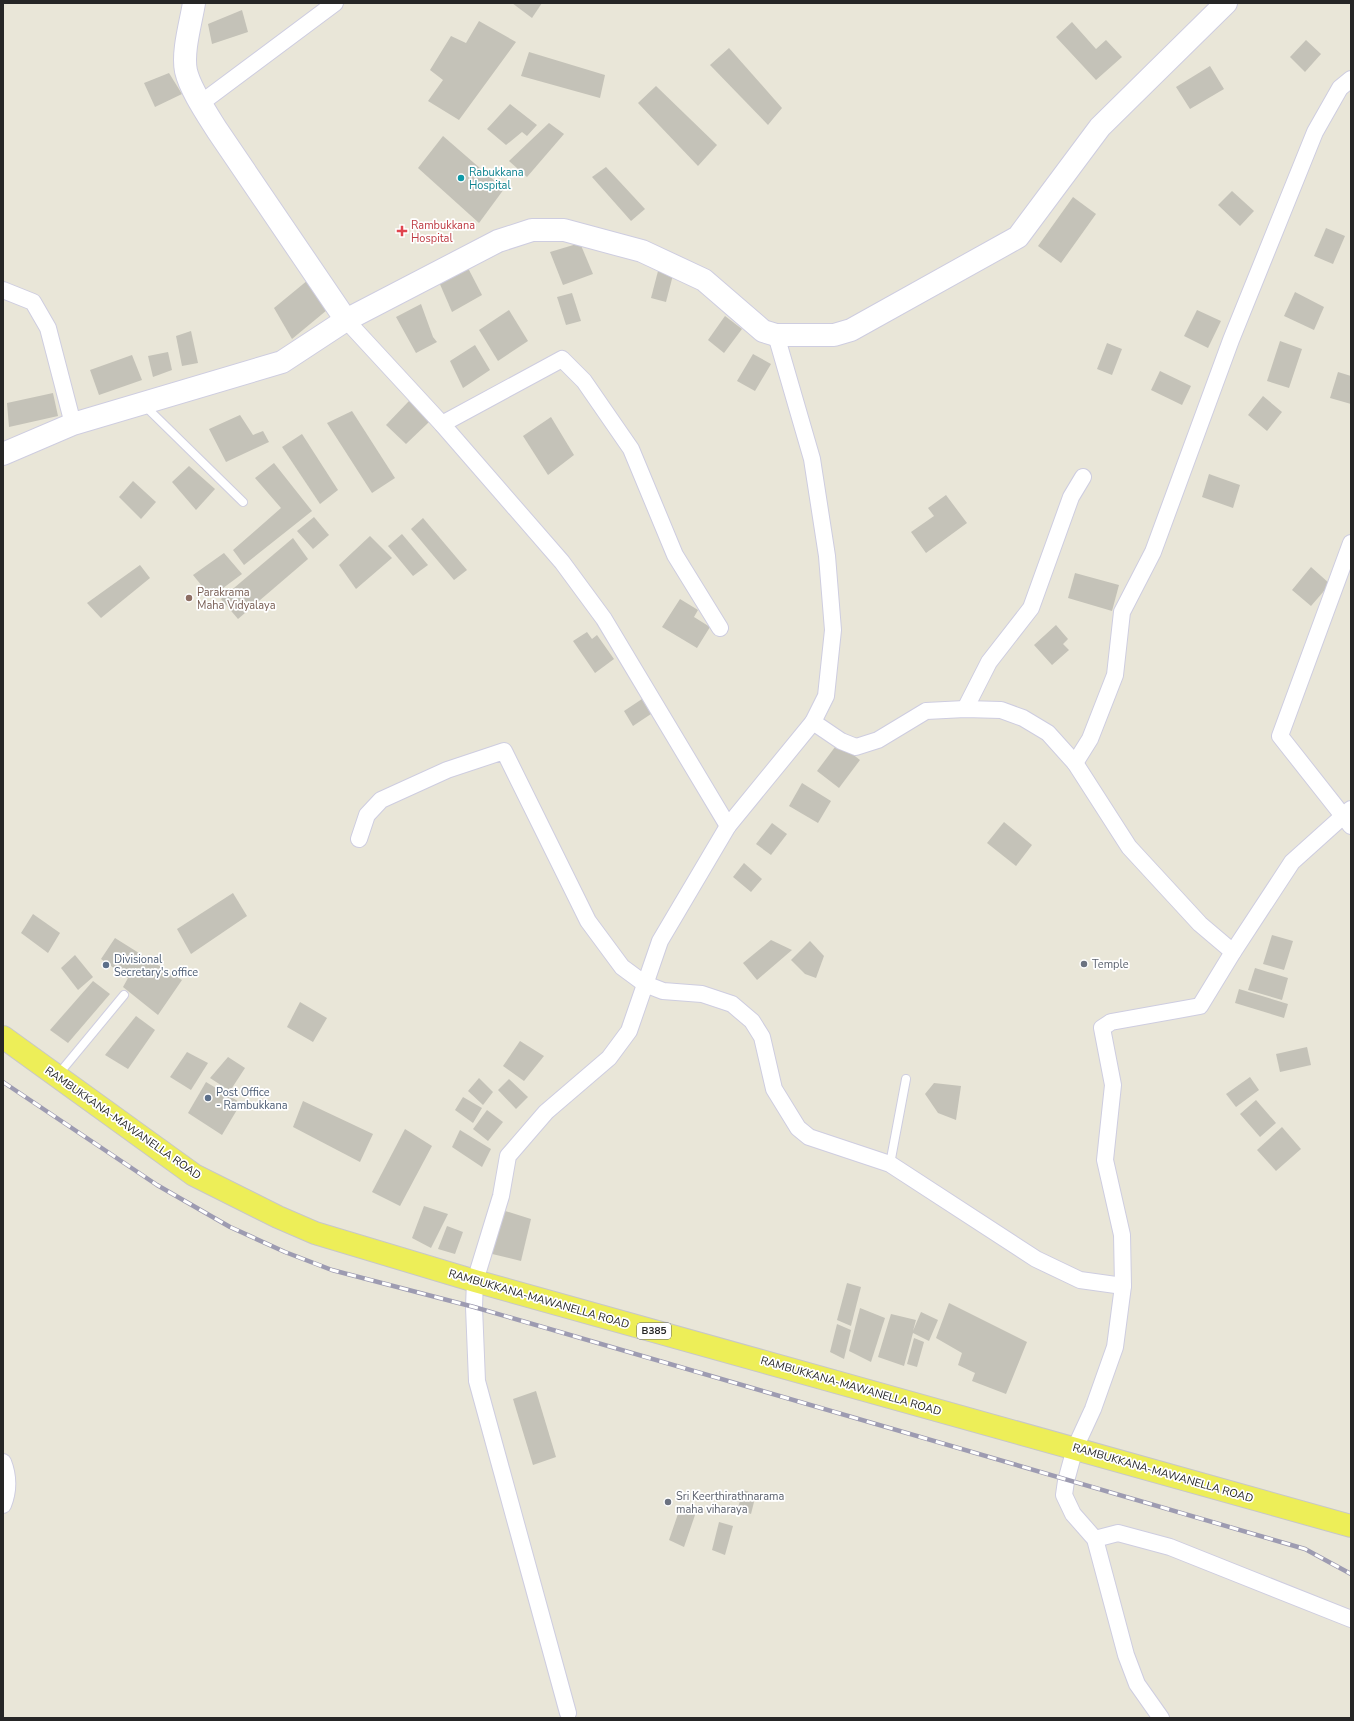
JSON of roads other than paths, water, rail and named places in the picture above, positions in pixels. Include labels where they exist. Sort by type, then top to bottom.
[{"type":"main road","name":"RAMBUKKANA-MAWANELLA ROAD","points":[[3,1037],[194,1175],[237,1197],[315,1233],[475,1281],[1351,1526]]},
{"type":"street","points":[[194,3],[185,56],[186,72],[201,103],[217,130],[346,320],[442,424],[562,562],[599,613],[728,826]]},
{"type":"street","points":[[201,103],[335,3]]},
{"type":"street","points":[[3,454],[74,424],[282,362],[346,320],[498,241],[532,230],[564,230],[642,251],[704,280],[763,331],[776,334],[834,335],[851,330],[1018,237],[1100,128],[1226,3]]},
{"type":"street","points":[[1075,763],[1090,739],[1115,675],[1122,612],[1154,552],[1234,333],[1315,132],[1340,88],[1351,78]]},
{"type":"street","points":[[3,290],[33,302],[48,328],[74,424]]},
{"type":"street","points":[[568,1713],[477,1381],[474,1307],[475,1281],[500,1196],[508,1156],[546,1112],[609,1058],[629,1032],[660,941],[728,826],[813,722],[826,696],[833,630],[828,556],[812,459],[776,334]]},
{"type":"street","points":[[442,424],[562,359],[584,381],[631,449],[675,555],[720,628]]},
{"type":"street","points":[[965,709],[988,662],[1031,608],[1071,496],[1083,477]]},
{"type":"street","points":[[1161,1718],[1137,1684],[1126,1655],[1095,1539],[1073,1514],[1064,1495],[1066,1481],[1075,1448],[1094,1409],[1115,1347],[1123,1286],[1122,1235],[1105,1160],[1113,1085],[1102,1028],[1110,1022],[1200,1006],[1233,952],[1292,862],[1348,817],[1280,736],[1351,543]]},
{"type":"street","points":[[813,722],[841,741],[856,747],[878,740],[926,711],[965,709],[1001,710],[1022,718],[1048,733],[1075,763],[1129,847],[1200,924],[1233,952]]},
{"type":"street","points":[[359,839],[368,815],[381,800],[447,770],[504,751],[588,921],[622,967],[645,984],[663,991],[702,994],[732,1004],[752,1021],[762,1037],[774,1089],[798,1128],[809,1137],[890,1164],[1036,1259],[1080,1280],[1123,1286]]},
{"type":"street","points":[[3,1462],[8,1475],[6,1498],[3,1505]]},
{"type":"street","points":[[1095,1539],[1118,1533],[1170,1547],[1351,1619]]},
{"type":"lane","points":[[142,403],[243,502]]},
{"type":"lane","points":[[57,1077],[124,995]]},
{"type":"lane","points":[[890,1164],[906,1079]]},
{"type":"railway","points":[[3,1082],[157,1185],[230,1227],[285,1252],[332,1270],[474,1307],[1305,1549],[1351,1574]]},
{"type":"place","name":"Rabukkana Hospital","points":[[461,178]]},
{"type":"place","name":"Rambukkana Hospital","points":[[402,231]]},
{"type":"place","name":"Parakrama Maha Vidyalaya","points":[[189,598]]},
{"type":"place","name":"Temple","points":[[1084,964]]},
{"type":"place","name":"Divisional Secretary's office","points":[[106,965]]},
{"type":"place","name":"Post Office - Rambukkana","points":[[208,1098]]},
{"type":"place","name":"Sri Keerthirathnarama maha viharaya","points":[[668,1502]]}]
